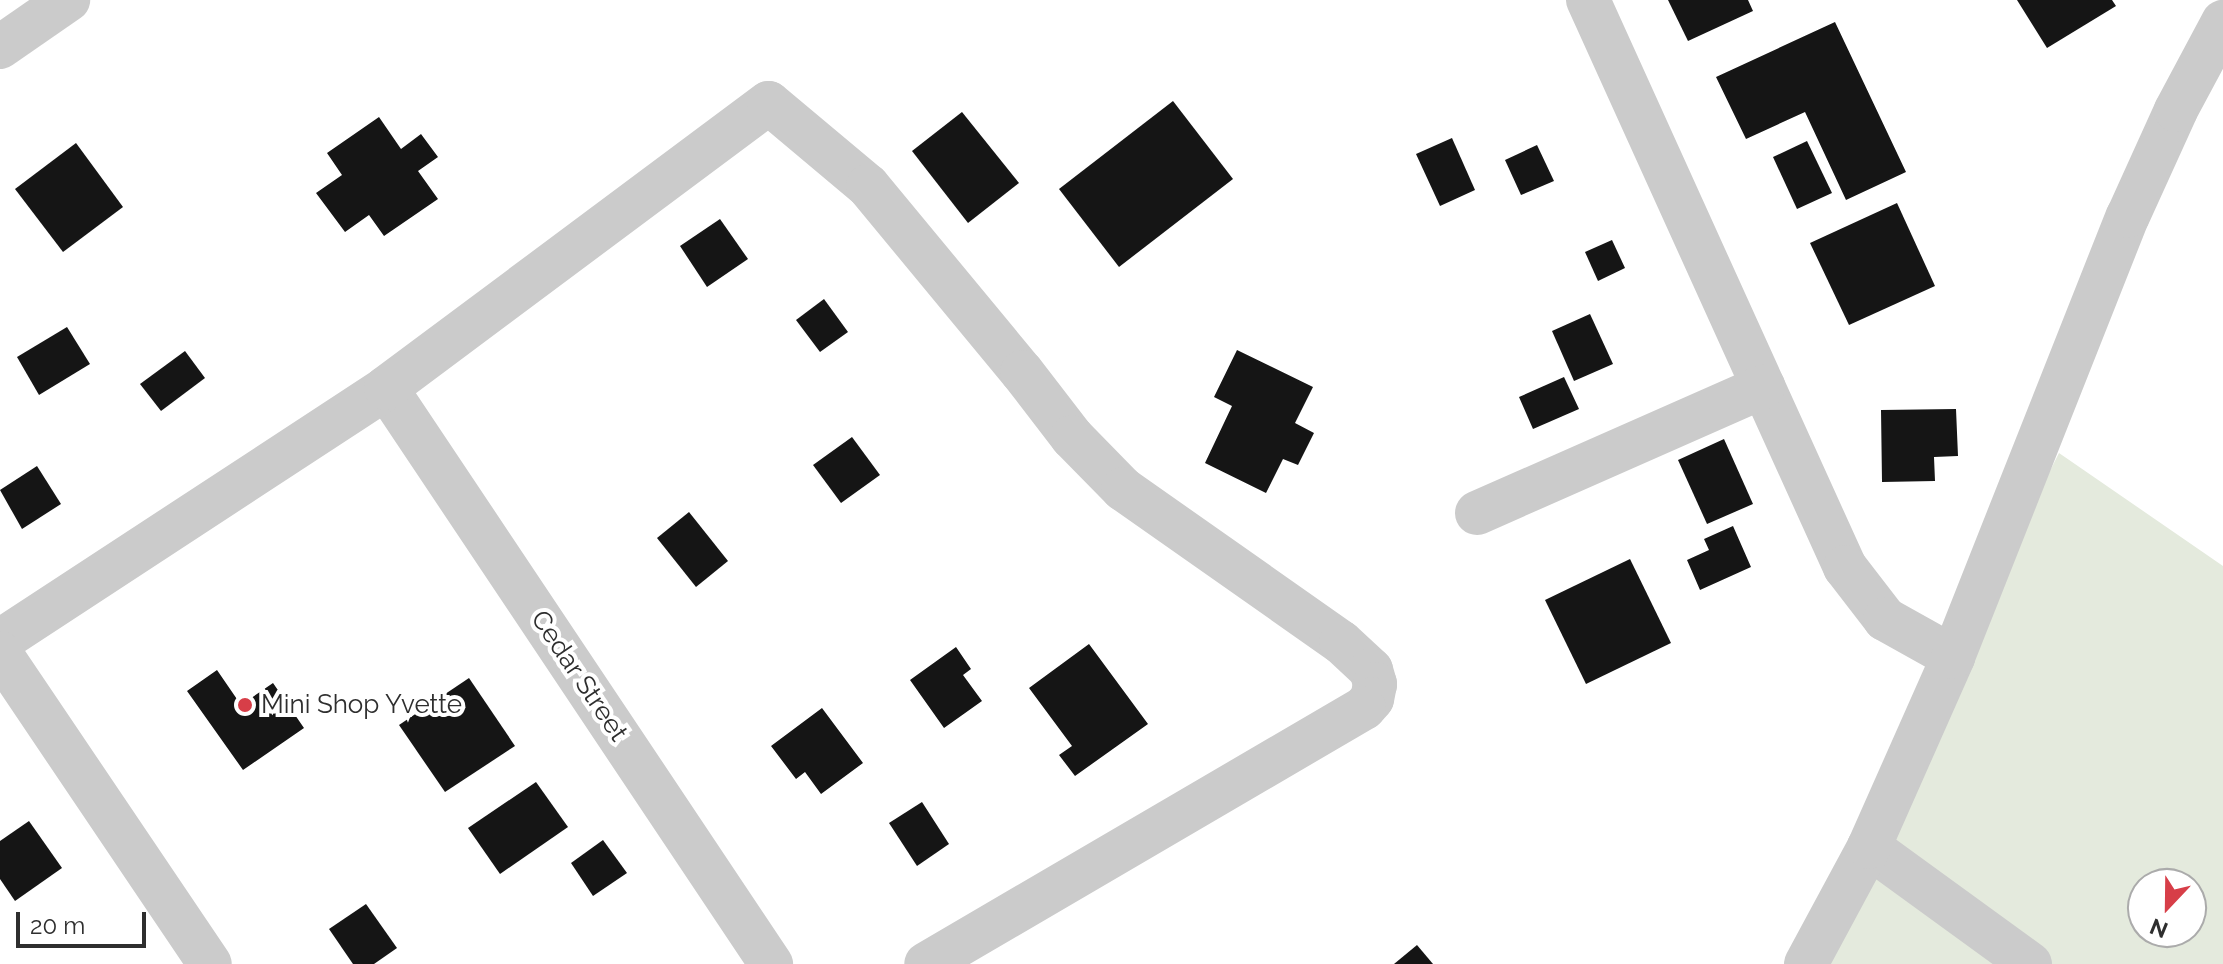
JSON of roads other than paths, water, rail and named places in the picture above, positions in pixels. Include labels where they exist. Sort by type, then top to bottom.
[{"type":"street","points":[[0,47],[68,0]]},
{"type":"street","points":[[1588,0],[1845,567],[1885,619],[1953,657]]},
{"type":"street","points":[[1806,964],[1869,847],[1953,657],[2128,216],[2176,110],[2223,22]]},
{"type":"street","points":[[0,641],[386,388],[769,103],[868,186],[1072,437],[1123,489],[1341,642],[1371,670],[1375,684],[1372,699],[1364,708],[926,964]]},
{"type":"street","points":[[1477,513],[1763,387]]},
{"type":"street","name":"Cedar Street","points":[[386,388],[771,964]]},
{"type":"street","points":[[0,653],[210,964]]},
{"type":"street","points":[[1869,847],[2030,964]]},
{"type":"place","name":"Mini Shop Yvette","points":[[245,705]]}]
